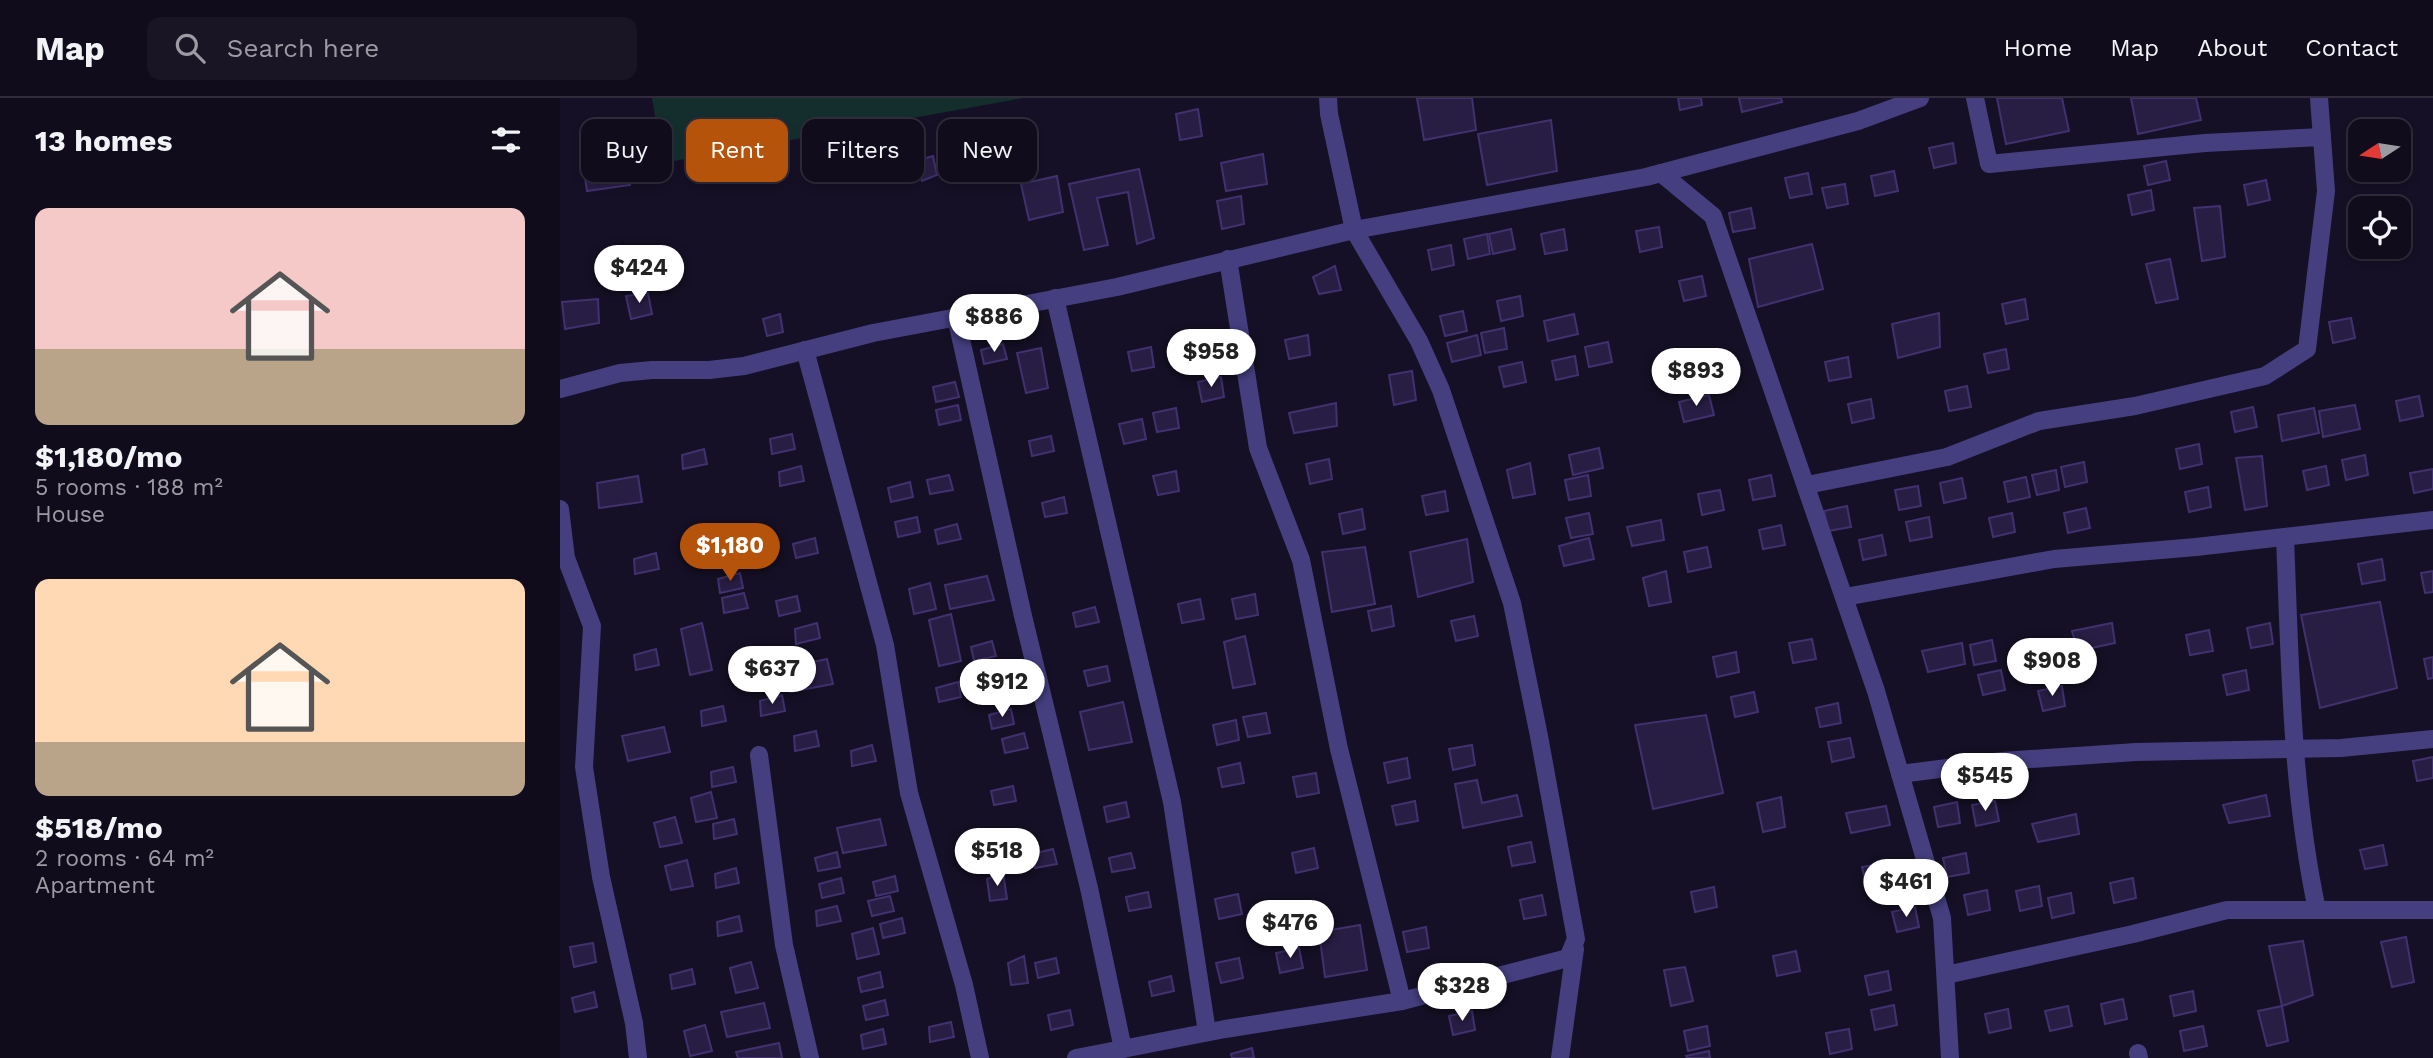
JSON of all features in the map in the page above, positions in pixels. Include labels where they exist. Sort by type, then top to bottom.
[{"type":"street","points":[[1328,98],[1329,114],[1354,230],[1419,341],[1441,390],[1512,603],[1576,939],[1560,1058]]},
{"type":"street","points":[[560,389],[620,373],[719,369],[873,333],[1055,298],[1354,230],[1661,173],[1857,121],[1920,98]]},
{"type":"street","points":[[1975,98],[1990,164],[2205,143],[2322,138]]},
{"type":"street","points":[[1807,485],[1947,457],[2039,421],[2135,406],[2265,376],[2307,349],[2326,191],[2319,98]]},
{"type":"street","points":[[1661,173],[1713,216],[1845,597],[1942,918],[1950,1058]]},
{"type":"street","points":[[1228,259],[1258,448],[1301,559],[1339,749],[1402,1001]]},
{"type":"street","points":[[1055,298],[1172,803],[1207,1032]]},
{"type":"street","points":[[956,317],[1023,616],[1089,888],[1123,1049]]},
{"type":"street","points":[[805,350],[885,645],[909,793],[964,985],[979,1058]]},
{"type":"street","points":[[560,509],[566,558],[592,626],[584,767],[601,877],[634,1023],[638,1058]]},
{"type":"street","points":[[1845,597],[2054,559],[2433,520]]},
{"type":"street","points":[[2285,537],[2294,748],[2304,847],[2317,910]]},
{"type":"street","points":[[1900,774],[2002,761],[2136,752],[2341,748],[2433,739]]},
{"type":"street","points":[[759,755],[784,945],[810,1058]]},
{"type":"street","points":[[1946,975],[2133,934],[2227,910],[2433,910]]},
{"type":"street","points":[[1076,1058],[1207,1032],[1402,1001],[1568,958],[1576,939]]},
{"type":"green space","points":[[652,98],[1023,98],[907,119],[802,119],[802,138],[788,140],[788,119],[686,119],[686,159],[672,161],[672,119],[656,119]]},
{"type":"building","points":[[1417,98],[1472,98],[1476,130],[1424,140]]},
{"type":"building","points":[[1678,98],[1701,98],[1702,105],[1680,110]]},
{"type":"building","points":[[1739,98],[1781,98],[1782,102],[1742,112]]},
{"type":"building","points":[[1997,98],[2062,98],[2069,131],[2006,144]]},
{"type":"building","points":[[2131,98],[2196,98],[2201,120],[2138,134]]},
{"type":"building","points":[[1198,109],[1202,136],[1180,140],[1176,114]]},
{"type":"building","points":[[1551,120],[1557,171],[1487,185],[1478,134]]},
{"type":"building","points":[[1953,143],[1956,163],[1934,168],[1929,148]]},
{"type":"building","points":[[1263,154],[1267,184],[1226,191],[1221,163]]},
{"type":"building","points":[[933,156],[937,175],[924,180],[924,159]]},
{"type":"building","points":[[2166,161],[2170,180],[2148,185],[2144,166]]},
{"type":"building","points":[[1139,169],[1154,238],[1137,244],[1128,192],[1097,198],[1108,245],[1084,250],[1069,184]]},
{"type":"building","points":[[1894,171],[1898,191],[1875,196],[1871,176]]},
{"type":"building","points":[[1808,173],[1812,194],[1790,198],[1785,178]]},
{"type":"building","points":[[1057,176],[1063,212],[1029,220],[1021,184]]},
{"type":"building","points":[[2266,180],[2270,200],[2248,205],[2244,185]]},
{"type":"building","points":[[586,182],[630,182],[630,185],[587,191]]},
{"type":"building","points":[[1845,184],[1848,204],[1827,208],[1822,188]]},
{"type":"building","points":[[2151,190],[2154,210],[2132,215],[2128,195]]},
{"type":"building","points":[[1241,196],[1244,224],[1222,229],[1217,201]]},
{"type":"building","points":[[2220,206],[2225,257],[2202,261],[2194,208]]},
{"type":"building","points":[[1751,208],[1755,228],[1733,232],[1729,213]]},
{"type":"building","points":[[1659,227],[1662,247],[1640,252],[1636,231]]},
{"type":"building","points":[[1511,229],[1515,249],[1493,254],[1489,234]]},
{"type":"building","points":[[1564,229],[1567,250],[1545,254],[1541,234]]},
{"type":"building","points":[[1487,234],[1490,254],[1468,259],[1464,239]]},
{"type":"building","points":[[1812,244],[1823,289],[1758,307],[1749,259]]},
{"type":"building","points":[[1451,245],[1454,265],[1432,270],[1428,250]]},
{"type":"building","points":[[2170,259],[2178,299],[2156,303],[2146,264]]},
{"type":"building","points":[[1335,266],[1341,290],[1319,294],[1313,277]]},
{"type":"building","points":[[1702,276],[1706,296],[1684,301],[1679,281]]},
{"type":"building","points":[[648,293],[652,314],[631,319],[626,296]]},
{"type":"building","points":[[1520,296],[1523,316],[1501,321],[1497,301]]},
{"type":"building","points":[[598,299],[599,323],[565,329],[562,302]]},
{"type":"building","points":[[2025,299],[2028,319],[2006,324],[2002,304]]},
{"type":"building","points":[[1463,311],[1467,331],[1445,336],[1440,316]]},
{"type":"building","points":[[1939,313],[1940,347],[1898,358],[1892,324]]},
{"type":"building","points":[[780,314],[783,332],[767,336],[763,319]]},
{"type":"building","points":[[1574,314],[1578,334],[1548,341],[1544,321]]},
{"type":"building","points":[[2351,318],[2355,338],[2333,343],[2329,322]]},
{"type":"building","points":[[1504,328],[1507,349],[1485,353],[1481,333]]},
{"type":"building","points":[[1308,335],[1310,355],[1289,359],[1285,340]]},
{"type":"building","points":[[1477,335],[1481,355],[1452,362],[1447,343]]},
{"type":"building","points":[[1223,337],[1226,357],[1204,362],[1200,342]]},
{"type":"building","points":[[1608,342],[1612,362],[1589,367],[1585,347]]},
{"type":"building","points":[[1003,344],[1007,359],[984,364],[981,350]]},
{"type":"building","points":[[1151,347],[1154,367],[1132,371],[1128,352]]},
{"type":"building","points":[[1041,348],[1048,388],[1026,393],[1017,353]]},
{"type":"building","points":[[2006,349],[2009,369],[1988,373],[1984,354]]},
{"type":"building","points":[[1575,356],[1578,375],[1556,380],[1552,361]]},
{"type":"building","points":[[1678,356],[1682,376],[1659,381],[1655,361]]},
{"type":"building","points":[[1848,357],[1851,377],[1829,381],[1825,362]]},
{"type":"building","points":[[1522,362],[1526,382],[1504,387],[1499,367]]},
{"type":"building","points":[[1412,371],[1416,400],[1394,405],[1389,375]]},
{"type":"building","points":[[1221,377],[1224,397],[1202,402],[1198,382]]},
{"type":"building","points":[[955,382],[959,397],[936,402],[933,387]]},
{"type":"building","points":[[1967,386],[1971,407],[1949,411],[1945,391]]},
{"type":"building","points":[[1709,395],[1714,415],[1684,422],[1679,402]]},
{"type":"building","points":[[2419,396],[2423,416],[2400,421],[2396,401]]},
{"type":"building","points":[[1871,399],[1874,418],[1852,423],[1848,404]]},
{"type":"building","points":[[1336,403],[1337,426],[1294,433],[1289,413]]},
{"type":"building","points":[[958,405],[961,420],[939,425],[936,410]]},
{"type":"building","points":[[2355,405],[2360,429],[2323,437],[2319,411]]},
{"type":"building","points":[[2253,407],[2257,427],[2235,432],[2231,412]]},
{"type":"building","points":[[1176,408],[1179,428],[1157,432],[1153,413]]},
{"type":"building","points":[[2314,408],[2319,433],[2282,441],[2278,415]]},
{"type":"building","points":[[1142,419],[1146,439],[1124,444],[1119,424]]},
{"type":"building","points":[[792,434],[795,449],[772,454],[770,439]]},
{"type":"building","points":[[1051,436],[1054,451],[1032,456],[1029,441]]},
{"type":"building","points":[[2199,444],[2202,464],[2180,469],[2176,449]]},
{"type":"building","points":[[1599,448],[1603,468],[1573,475],[1569,455]]},
{"type":"building","points":[[704,449],[707,464],[683,469],[682,455]]},
{"type":"building","points":[[2365,455],[2368,475],[2346,480],[2342,460]]},
{"type":"building","points":[[2262,456],[2267,506],[2245,510],[2236,458]]},
{"type":"building","points":[[1329,459],[1332,479],[1310,484],[1306,464]]},
{"type":"building","points":[[2084,462],[2087,482],[2065,487],[2061,467]]},
{"type":"building","points":[[1530,463],[1535,494],[1513,498],[1507,470]]},
{"type":"building","points":[[801,466],[804,481],[780,486],[779,472]]},
{"type":"building","points":[[2326,466],[2329,485],[2307,490],[2303,471]]},
{"type":"building","points":[[2433,469],[2433,489],[2414,493],[2410,473]]},
{"type":"building","points":[[2056,470],[2059,490],[2037,495],[2032,475]]},
{"type":"building","points":[[1176,471],[1179,491],[1158,495],[1153,476]]},
{"type":"building","points":[[949,475],[953,490],[930,494],[927,480]]},
{"type":"building","points":[[1588,475],[1591,496],[1569,500],[1565,480]]},
{"type":"building","points":[[1771,475],[1775,496],[1753,500],[1749,480]]},
{"type":"building","points":[[638,476],[642,502],[599,508],[597,483]]},
{"type":"building","points":[[2026,477],[2030,497],[2008,502],[2004,482]]},
{"type":"building","points":[[1962,478],[1966,498],[1944,503],[1940,483]]},
{"type":"building","points":[[910,482],[913,497],[891,502],[888,488]]},
{"type":"building","points":[[1918,486],[1921,506],[1899,510],[1895,490]]},
{"type":"building","points":[[2208,487],[2211,507],[2189,512],[2185,492]]},
{"type":"building","points":[[1720,490],[1724,510],[1702,515],[1698,494]]},
{"type":"building","points":[[1445,491],[1448,511],[1426,515],[1422,496]]},
{"type":"building","points":[[1064,497],[1067,513],[1045,517],[1042,503]]},
{"type":"building","points":[[1847,506],[1851,527],[1828,531],[1824,511]]},
{"type":"building","points":[[2086,508],[2090,528],[2068,533],[2064,513]]},
{"type":"building","points":[[1362,509],[1365,529],[1343,534],[1339,514]]},
{"type":"building","points":[[1589,513],[1593,534],[1571,538],[1566,518]]},
{"type":"building","points":[[2012,513],[2015,532],[1993,537],[1989,518]]},
{"type":"building","points":[[917,517],[920,532],[898,537],[895,522]]},
{"type":"building","points":[[1929,517],[1932,537],[1910,541],[1906,522]]},
{"type":"building","points":[[1661,520],[1664,540],[1632,546],[1627,527]]},
{"type":"building","points":[[957,524],[961,539],[938,544],[935,530]]},
{"type":"building","points":[[1781,525],[1785,545],[1763,549],[1759,530]]},
{"type":"building","points":[[1882,535],[1886,555],[1863,560],[1859,540]]},
{"type":"building","points":[[815,538],[818,553],[796,558],[793,544]]},
{"type":"building","points":[[1589,538],[1594,559],[1564,566],[1559,546]]},
{"type":"building","points":[[1467,539],[1473,582],[1418,597],[1410,552]]},
{"type":"building","points":[[744,544],[747,559],[723,564],[722,549]]},
{"type":"building","points":[[1365,547],[1375,604],[1332,612],[1322,552]]},
{"type":"building","points":[[1707,547],[1711,567],[1688,572],[1684,552]]},
{"type":"building","points":[[656,553],[659,569],[635,574],[634,559]]},
{"type":"building","points":[[2382,559],[2385,580],[2362,584],[2358,564]]},
{"type":"building","points":[[1666,571],[1671,602],[1649,606],[1643,578]]},
{"type":"building","points":[[2433,571],[2433,592],[2425,593],[2421,573]]},
{"type":"building","points":[[740,573],[743,588],[720,593],[718,579]]},
{"type":"building","points":[[987,576],[994,600],[950,609],[945,585]]},
{"type":"building","points":[[930,583],[936,609],[914,614],[909,589]]},
{"type":"building","points":[[744,593],[748,608],[724,613],[722,598]]},
{"type":"building","points":[[1255,594],[1258,615],[1236,619],[1232,599]]},
{"type":"building","points":[[797,596],[800,611],[779,616],[776,601]]},
{"type":"building","points":[[1200,599],[1204,619],[1182,623],[1178,604]]},
{"type":"building","points":[[2380,602],[2397,688],[2320,708],[2301,615]]},
{"type":"building","points":[[1391,606],[1394,626],[1372,631],[1368,611]]},
{"type":"building","points":[[1095,607],[1099,622],[1076,627],[1073,613]]},
{"type":"building","points":[[951,614],[961,661],[939,666],[929,620]]},
{"type":"building","points":[[1474,616],[1478,636],[1456,641],[1451,621]]},
{"type":"building","points":[[702,623],[712,670],[690,675],[681,629]]},
{"type":"building","points":[[817,623],[820,638],[796,644],[795,629]]},
{"type":"building","points":[[2112,623],[2115,643],[2078,651],[2072,631]]},
{"type":"building","points":[[2270,623],[2273,644],[2251,648],[2247,628]]},
{"type":"building","points":[[2209,630],[2213,651],[2190,655],[2186,635]]},
{"type":"building","points":[[1245,636],[1255,684],[1233,688],[1224,642]]},
{"type":"building","points":[[1812,639],[1816,659],[1793,663],[1789,643]]},
{"type":"building","points":[[1992,640],[1996,661],[1974,665],[1970,645]]},
{"type":"building","points":[[992,641],[996,656],[974,661],[971,647]]},
{"type":"building","points":[[1962,643],[1965,664],[1928,672],[1922,651]]},
{"type":"building","points":[[656,649],[659,665],[636,670],[634,655]]},
{"type":"building","points":[[1736,652],[1739,672],[1717,677],[1713,657]]},
{"type":"building","points":[[2433,657],[2433,678],[2428,679],[2424,659]]},
{"type":"building","points":[[827,659],[833,684],[790,692],[785,668]]},
{"type":"building","points":[[1107,666],[1110,681],[1088,686],[1084,671]]},
{"type":"building","points":[[2001,670],[2005,690],[1983,695],[1978,675]]},
{"type":"building","points":[[2246,670],[2249,690],[2227,695],[2223,675]]},
{"type":"building","points":[[958,682],[961,697],[939,702],[936,688]]},
{"type":"building","points":[[2062,686],[2065,706],[2043,711],[2038,691]]},
{"type":"building","points":[[1754,692],[1758,712],[1735,717],[1731,697]]},
{"type":"building","points":[[782,695],[785,711],[761,716],[760,701]]},
{"type":"building","points":[[1123,702],[1132,742],[1089,750],[1080,712]]},
{"type":"building","points":[[1838,703],[1841,723],[1820,727],[1816,708]]},
{"type":"building","points":[[723,706],[726,721],[702,726],[701,711]]},
{"type":"building","points":[[1011,709],[1014,724],[992,729],[989,715]]},
{"type":"building","points":[[1266,713],[1270,733],[1248,737],[1243,717]]},
{"type":"building","points":[[1706,715],[1723,793],[1653,809],[1635,725]]},
{"type":"building","points":[[1236,720],[1239,740],[1217,745],[1213,725]]},
{"type":"building","points":[[664,727],[670,752],[628,761],[622,736]]},
{"type":"building","points":[[816,731],[819,746],[795,751],[794,736]]},
{"type":"building","points":[[1024,733],[1028,748],[1005,753],[1002,739]]},
{"type":"building","points":[[1850,738],[1854,757],[1832,762],[1828,742]]},
{"type":"building","points":[[872,745],[876,761],[852,766],[851,751]]},
{"type":"building","points":[[1472,745],[1475,765],[1453,770],[1449,749]]},
{"type":"building","points":[[2433,757],[2433,778],[2417,781],[2413,761]]},
{"type":"building","points":[[1407,758],[1410,778],[1388,783],[1384,763]]},
{"type":"building","points":[[1240,763],[1244,783],[1222,787],[1218,768]]},
{"type":"building","points":[[733,767],[736,782],[712,787],[711,772]]},
{"type":"building","points":[[1316,773],[1319,793],[1297,797],[1293,777]]},
{"type":"building","points":[[1477,780],[1482,803],[1517,795],[1522,816],[1463,828],[1455,784]]},
{"type":"building","points":[[1013,786],[1016,801],[994,805],[991,791]]},
{"type":"building","points":[[711,792],[717,818],[696,822],[691,798]]},
{"type":"building","points":[[2266,795],[2270,816],[2229,823],[2223,805]]},
{"type":"building","points":[[1781,797],[1785,827],[1763,832],[1757,803]]},
{"type":"building","points":[[1415,801],[1418,821],[1396,825],[1392,806]]},
{"type":"building","points":[[1995,801],[1999,821],[1976,826],[1972,805]]},
{"type":"building","points":[[1126,802],[1129,817],[1107,822],[1104,807]]},
{"type":"building","points":[[1957,802],[1960,823],[1938,827],[1934,807]]},
{"type":"building","points":[[1886,806],[1890,825],[1851,833],[1846,813]]},
{"type":"building","points":[[2076,814],[2079,834],[2038,842],[2032,824]]},
{"type":"building","points":[[675,817],[682,843],[660,847],[654,823]]},
{"type":"building","points":[[734,819],[737,834],[714,839],[713,824]]},
{"type":"building","points":[[880,819],[886,845],[843,853],[837,828]]},
{"type":"building","points":[[997,840],[1001,866],[984,868],[982,847]]},
{"type":"building","points":[[1531,842],[1535,862],[1512,866],[1508,847]]},
{"type":"building","points":[[2383,845],[2387,865],[2365,869],[2360,850]]},
{"type":"building","points":[[1314,848],[1318,868],[1296,873],[1292,853]]},
{"type":"building","points":[[1053,849],[1057,864],[1035,868],[1032,854]]},
{"type":"building","points":[[837,852],[840,867],[818,871],[815,858]]},
{"type":"building","points":[[1131,853],[1135,868],[1112,872],[1109,858]]},
{"type":"building","points":[[1966,853],[1969,873],[1947,877],[1943,858]]},
{"type":"building","points":[[687,860],[693,886],[671,890],[665,866]]},
{"type":"building","points":[[1901,860],[1905,880],[1867,888],[1862,867]]},
{"type":"building","points":[[736,868],[739,883],[716,888],[715,874]]},
{"type":"building","points":[[1003,872],[1007,899],[990,901],[987,879]]},
{"type":"building","points":[[895,876],[898,891],[876,896],[873,882]]},
{"type":"building","points":[[841,878],[844,893],[822,898],[819,884]]},
{"type":"building","points":[[2133,878],[2136,898],[2114,903],[2110,883]]},
{"type":"building","points":[[2039,886],[2042,906],[2020,911],[2016,891]]},
{"type":"building","points":[[1714,887],[1717,907],[1695,912],[1691,892]]},
{"type":"building","points":[[1987,890],[1990,910],[1968,915],[1964,895]]},
{"type":"building","points":[[1148,892],[1151,907],[1129,911],[1126,897]]},
{"type":"building","points":[[2071,893],[2074,913],[2052,918],[2048,898]]},
{"type":"building","points":[[1238,894],[1242,914],[1219,919],[1215,899]]},
{"type":"building","points":[[1542,895],[1546,915],[1524,919],[1520,900]]},
{"type":"building","points":[[890,896],[894,911],[872,916],[868,901]]},
{"type":"building","points":[[1283,905],[1286,924],[1264,929],[1260,910]]},
{"type":"building","points":[[837,906],[841,921],[817,926],[816,911]]},
{"type":"building","points":[[1915,907],[1919,927],[1897,932],[1892,912]]},
{"type":"building","points":[[739,916],[742,931],[718,936],[717,922]]},
{"type":"building","points":[[902,918],[905,933],[883,938],[880,924]]},
{"type":"building","points":[[1360,925],[1367,970],[1325,977],[1319,932]]},
{"type":"building","points":[[1426,927],[1429,948],[1407,952],[1403,932]]},
{"type":"building","points":[[873,928],[879,954],[857,959],[852,934]]},
{"type":"building","points":[[2406,937],[2414,982],[2392,987],[2381,942]]},
{"type":"building","points":[[2303,941],[2313,995],[2282,1006],[2269,946]]},
{"type":"building","points":[[593,943],[596,962],[574,967],[570,947]]},
{"type":"building","points":[[1299,948],[1303,968],[1280,973],[1276,953]]},
{"type":"building","points":[[1796,951],[1800,971],[1777,976],[1773,956]]},
{"type":"building","points":[[1024,956],[1028,983],[1011,985],[1008,963]]},
{"type":"building","points":[[1056,958],[1059,973],[1038,978],[1035,963]]},
{"type":"building","points":[[1239,958],[1243,978],[1221,983],[1216,963]]},
{"type":"building","points":[[751,962],[758,988],[736,993],[730,968]]},
{"type":"building","points":[[1685,967],[1693,1001],[1671,1006],[1664,970]]},
{"type":"building","points":[[692,969],[695,984],[672,989],[670,975]]},
{"type":"building","points":[[1888,971],[1891,990],[1869,995],[1865,976]]},
{"type":"building","points":[[880,972],[883,987],[861,992],[858,978]]},
{"type":"building","points":[[1171,976],[1174,991],[1152,996],[1149,982]]},
{"type":"building","points":[[2193,991],[2196,1011],[2174,1016],[2170,996]]},
{"type":"building","points":[[594,992],[597,1007],[575,1012],[572,998]]},
{"type":"building","points":[[2123,999],[2127,1019],[2105,1024],[2101,1004]]},
{"type":"building","points":[[885,1000],[888,1015],[866,1020],[863,1006]]},
{"type":"building","points":[[764,1003],[770,1028],[727,1037],[721,1012]]},
{"type":"building","points":[[1894,1005],[1897,1025],[1875,1030],[1871,1010]]},
{"type":"building","points":[[2068,1006],[2072,1026],[2050,1031],[2045,1011]]},
{"type":"building","points":[[2282,1006],[2288,1041],[2267,1046],[2258,1011]]},
{"type":"building","points":[[2008,1009],[2011,1028],[1989,1033],[1985,1014]]},
{"type":"building","points":[[1070,1010],[1073,1025],[1051,1030],[1048,1015]]},
{"type":"building","points":[[1472,1011],[1475,1030],[1453,1035],[1449,1016]]},
{"type":"building","points":[[951,1022],[954,1037],[930,1042],[929,1027]]},
{"type":"building","points":[[705,1025],[712,1051],[690,1056],[684,1031]]},
{"type":"building","points":[[1707,1026],[1710,1046],[1688,1051],[1684,1031]]},
{"type":"building","points":[[2203,1026],[2207,1046],[2184,1051],[2180,1031]]},
{"type":"building","points":[[883,1029],[886,1044],[863,1049],[861,1035]]},
{"type":"building","points":[[1849,1029],[1852,1049],[1830,1054],[1826,1033]]},
{"type":"building","points":[[779,1043],[782,1058],[738,1058],[736,1052]]},
{"type":"building","points":[[1252,1048],[1254,1058],[1232,1058],[1231,1054]]},
{"type":"building","points":[[1709,1051],[1710,1058],[1686,1056]]}]
